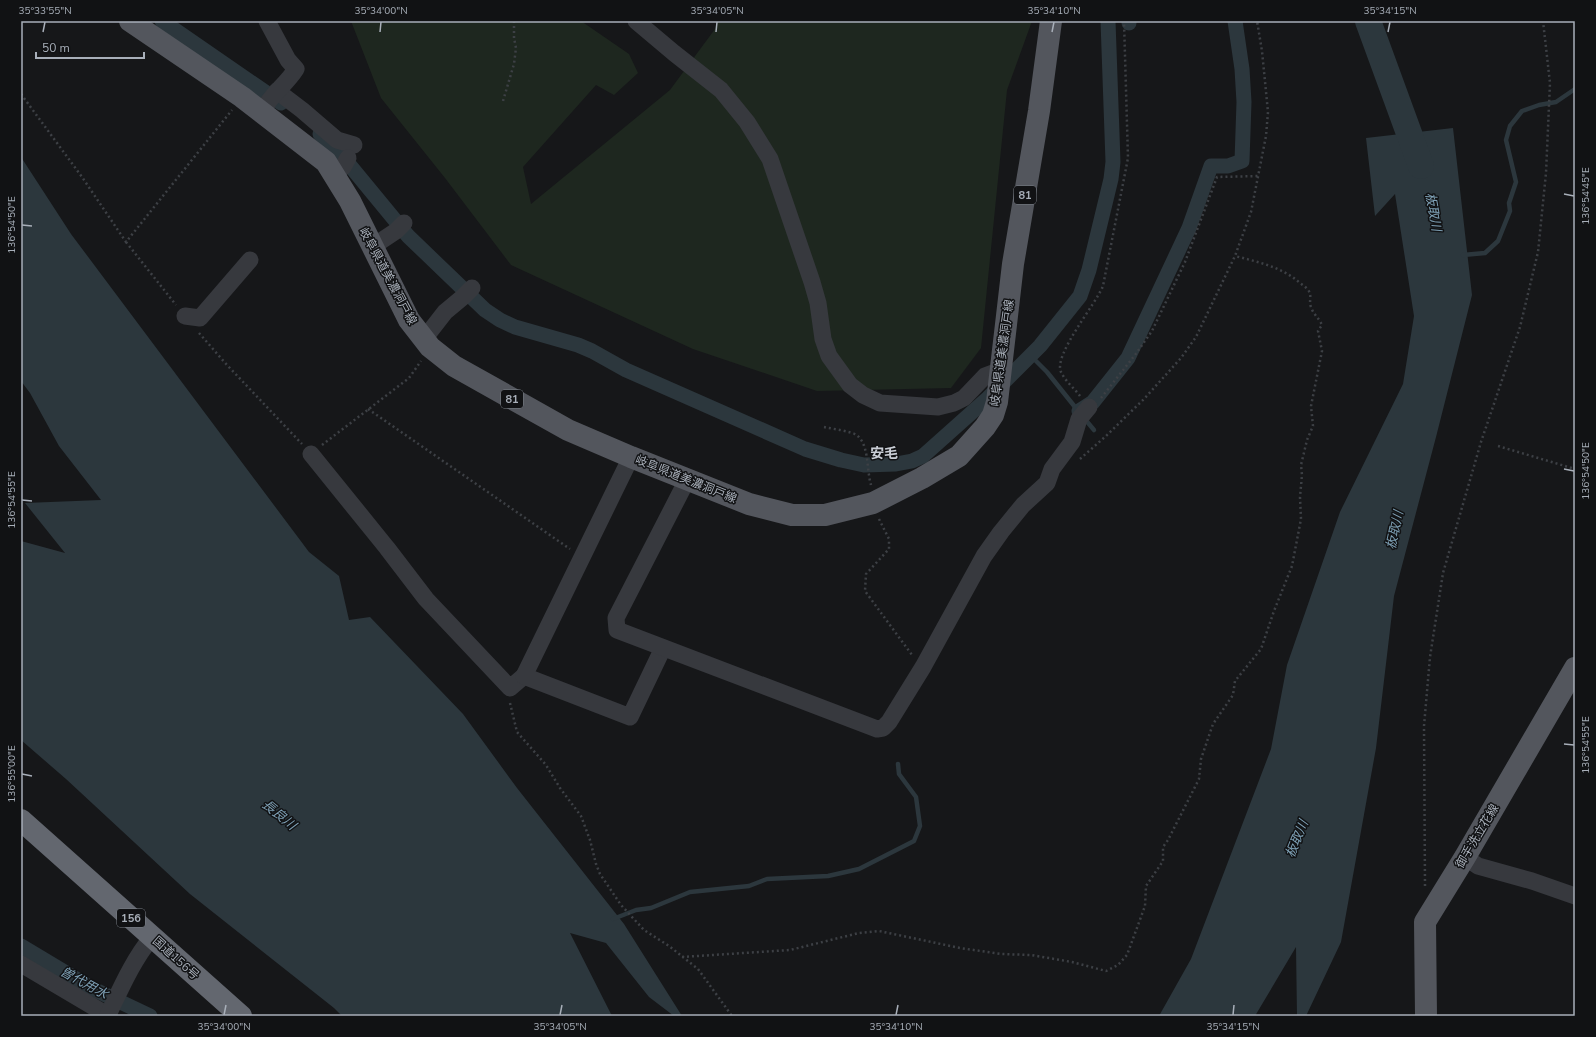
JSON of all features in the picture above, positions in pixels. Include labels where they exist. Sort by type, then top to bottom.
[{"type":"highway","name":"国道156号","points":[[21,820],[241,1016]]},
{"type":"main road","name":"岐阜県道美濃洞戸線","points":[[130,21],[242,97],[269,100],[326,162],[345,161],[350,201],[409,320],[427,343],[454,366],[568,430],[687,480],[749,504],[792,515],[825,515],[874,502],[922,478],[960,456],[985,427],[993,414],[997,402],[1013,264],[1051,21]]},
{"type":"main road","name":"御手洗立花線","points":[[1426,1016],[1425,922],[1465,857],[1575,668]]},
{"type":"street","points":[[267,21],[288,60],[296,69],[291,77],[269,100],[302,110],[337,140],[345,161]]},
{"type":"street","points":[[636,21],[721,90],[747,122],[770,159],[814,289],[818,303],[823,339],[828,356],[850,385],[863,395],[880,403],[938,407],[954,403],[964,398],[985,376],[1001,373]]},
{"type":"street","points":[[372,247],[400,227]]},
{"type":"street","points":[[185,316],[200,318],[250,260]]},
{"type":"street","points":[[427,343],[445,312],[468,293]]},
{"type":"street","points":[[687,480],[616,618],[617,630],[877,729],[882,728],[889,722],[923,667],[984,556],[1023,505],[1047,483],[1052,469],[1072,442],[1079,419],[1090,407]]},
{"type":"street","points":[[310,454],[387,548],[426,600],[510,688],[524,676],[631,457]]},
{"type":"street","points":[[524,676],[630,717],[664,648]]},
{"type":"street","points":[[1465,857],[1478,866],[1532,881],[1575,896]]},
{"type":"street","points":[[21,964],[112,1008],[131,967],[152,937]]},
{"type":"path","points":[[503,101],[514,64],[516,48],[514,38],[514,21]]},
{"type":"path","points":[[1124,21],[1128,158],[1103,286],[1100,293],[1077,327],[1059,362],[1061,372],[1090,407],[1095,405],[1152,332],[1185,262],[1217,177],[1259,176]]},
{"type":"path","points":[[1076,462],[1106,436],[1181,358],[1196,337],[1235,256],[1251,212],[1266,136],[1268,112],[1262,51],[1257,21]]},
{"type":"path","points":[[1425,891],[1424,726],[1430,657],[1443,573],[1481,442],[1520,327],[1538,252],[1546,173],[1550,82],[1543,21]]},
{"type":"path","points":[[21,94],[82,177],[126,242],[185,316],[227,365],[310,454],[409,378],[427,343]]},
{"type":"path","points":[[126,242],[242,97]]},
{"type":"path","points":[[682,957],[790,950],[859,933],[879,931],[960,948],[1001,954],[1031,955],[1072,962],[1106,972],[1118,965],[1127,955],[1145,906],[1146,886],[1164,862],[1163,847],[1199,779],[1201,759],[1213,724],[1233,695],[1235,682],[1261,649],[1292,566],[1301,518],[1301,465],[1306,440],[1313,426],[1311,406],[1322,351],[1318,331],[1322,325],[1319,318],[1310,306],[1310,294],[1307,288],[1297,280],[1284,271],[1256,261],[1235,256]]},
{"type":"path","points":[[368,409],[581,558]]},
{"type":"path","points":[[824,427],[853,433],[860,437],[864,443],[868,478],[874,502],[889,539],[889,549],[866,574],[865,591],[913,656],[923,667]]},
{"type":"path","points":[[1498,446],[1575,468]]},
{"type":"path","points":[[510,688],[510,707],[517,732],[546,766],[580,816],[590,840],[600,874],[634,921],[698,969],[732,1016]]},
{"type":"shaded area","points":[[351,21],[581,21],[629,54],[638,73],[614,95],[596,85],[523,167],[531,204],[670,90],[715,29],[717,21],[1032,21],[1007,90],[981,348],[951,388],[817,391],[693,349],[511,265],[445,178],[381,98]]},
{"type":"water","points":[[1453,128],[1472,295],[1394,596],[1376,748],[1341,942],[1306,1016],[1297,1016],[1296,947],[1255,1016],[1159,1016],[1191,959],[1271,749],[1287,665],[1340,512],[1403,384],[1414,316],[1395,194],[1375,216],[1366,138]]},
{"type":"water","name":"長良川","points":[[21,157],[71,234],[309,552],[339,576],[349,620],[370,617],[463,714],[517,788],[624,924],[682,1016],[674,1016],[649,997],[606,943],[570,933],[612,1016],[342,1016],[334,1008],[190,894],[66,779],[21,740],[21,541],[65,553],[25,503],[101,500],[59,446],[30,393],[21,381]]},
{"type":"waterway","points":[[162,21],[281,103]]},
{"type":"waterway","points":[[320,134],[338,151],[408,236],[485,310],[500,320],[515,327],[578,345],[626,370],[805,449],[864,465],[896,464],[912,461],[923,456],[988,398],[1040,346],[1080,296],[1089,270],[1111,179],[1113,162],[1108,21]]},
{"type":"waterway","points":[[1079,411],[1093,402],[1128,358],[1189,228],[1211,166],[1228,166],[1242,161],[1244,102],[1242,69],[1235,21]]},
{"type":"waterway","name":"板取川","points":[[1368,21],[1421,166]]},
{"type":"waterway","points":[[1463,255],[1485,253],[1498,241],[1510,211],[1509,203],[1516,182],[1506,140],[1510,126],[1522,111],[1539,105],[1556,102],[1575,89]]},
{"type":"waterway","points":[[1031,356],[1047,372],[1079,412]]},
{"type":"waterway","points":[[1084,418],[1094,430]]},
{"type":"waterway","points":[[613,919],[636,910],[651,908],[690,892],[749,886],[767,879],[828,876],[859,869],[914,841],[920,826],[916,797],[899,774],[898,764]]},
{"type":"waterway","name":"曽代用水","points":[[21,946],[91,988],[150,1016]]},
{"type":"district","name":"安毛","points":[[884,453]]}]
